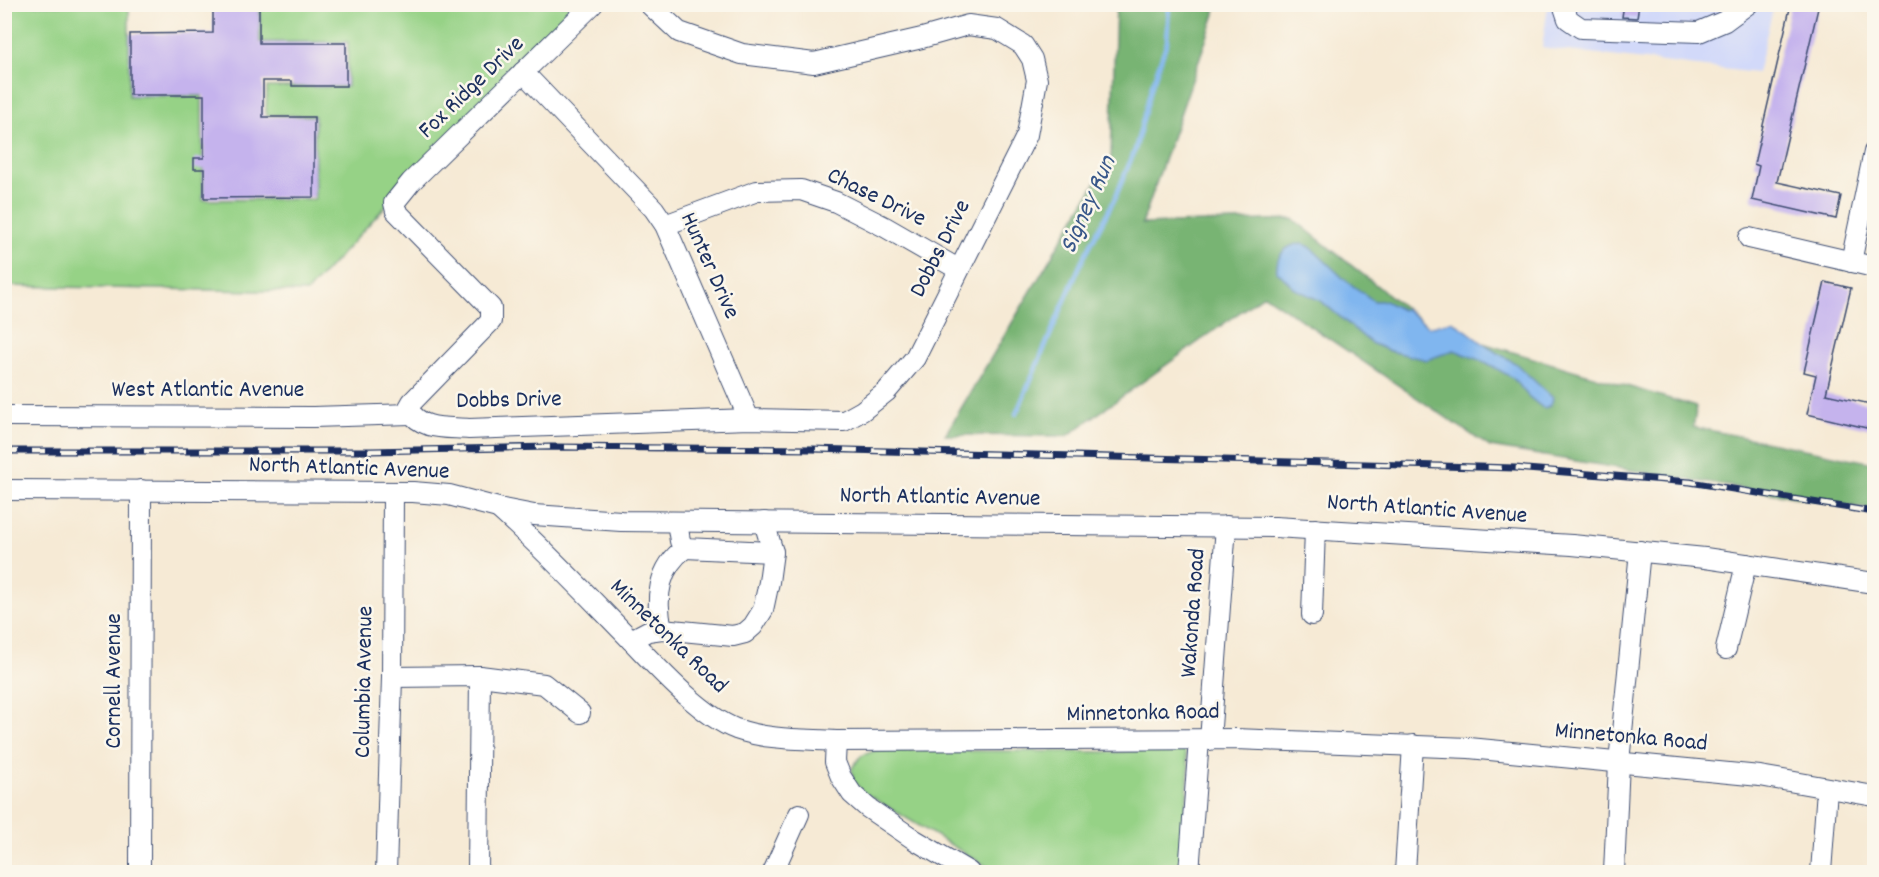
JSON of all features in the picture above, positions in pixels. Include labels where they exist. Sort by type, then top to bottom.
[{"type":"street","name":"Fox Ridge Drive","points":[[414,417],[408,409],[412,402],[491,321],[491,308],[396,211],[394,203],[411,182],[592,4]]},
{"type":"street","name":"Dobbs Drive","points":[[414,417],[424,425],[469,429],[749,419],[844,421],[862,411],[886,392],[915,358],[1027,135],[1037,80],[1032,59],[1023,45],[997,29],[968,25],[814,63],[742,54],[679,32],[649,4]]},
{"type":"street","points":[[1563,4],[1568,19],[1581,28],[1699,32],[1725,21],[1748,4]]},
{"type":"street","name":"Hunter Drive","points":[[523,72],[654,209],[665,225],[749,419]]},
{"type":"street","points":[[1851,261],[1875,152]]},
{"type":"street","name":"Chase Drive","points":[[665,225],[757,191],[801,190],[836,202],[885,226],[958,269]]},
{"type":"street","points":[[1749,238],[1875,267]]},
{"type":"street","name":"West Atlantic Avenue","points":[[4,416],[414,417]]},
{"type":"street","name":"North Atlantic Avenue","points":[[4,490],[393,492],[449,495],[534,515],[678,522],[1226,526],[1315,529],[1640,551],[1705,558],[1875,583]]},
{"type":"street","name":"Cornell Avenue","points":[[140,873],[141,490]]},
{"type":"street","name":"Columbia Avenue","points":[[386,873],[392,677],[393,492]]},
{"type":"street","name":"Minnetonka Road","points":[[498,508],[687,696],[713,716],[735,728],[776,738],[836,741],[1236,739],[1413,745],[1468,748],[1760,776],[1875,796]]},
{"type":"street","points":[[544,552],[552,531],[565,518]]},
{"type":"street","points":[[678,522],[680,542],[684,548]]},
{"type":"street","points":[[631,640],[648,631],[662,629],[733,636],[745,633],[753,626],[763,610],[773,552],[764,522]]},
{"type":"street","name":"Wakonda Road","points":[[1189,873],[1205,740],[1226,526]]},
{"type":"street","points":[[1312,615],[1315,529]]},
{"type":"street","points":[[662,629],[658,614],[658,593],[674,556],[684,548],[773,552]]},
{"type":"street","points":[[1614,873],[1619,762],[1640,551]]},
{"type":"street","points":[[1726,649],[1746,564]]},
{"type":"street","points":[[392,677],[480,676],[544,684],[580,713]]},
{"type":"street","points":[[478,873],[480,676]]},
{"type":"street","points":[[836,741],[835,762],[852,794],[868,808],[915,840],[969,873]]},
{"type":"street","points":[[1405,873],[1413,745]]},
{"type":"street","points":[[1821,873],[1827,789]]},
{"type":"street","points":[[773,873],[799,814]]},
{"type":"shaded area","points":[[1548,5],[1774,5],[1757,73],[1542,48]]},
{"type":"green space","points":[[5,5],[129,5],[129,96],[202,96],[203,200],[315,199],[315,116],[266,115],[267,87],[347,87],[348,42],[260,42],[260,5],[581,5],[478,105],[307,292],[5,286]]},
{"type":"green space","points":[[1116,5],[1215,5],[1215,14],[1142,224],[1293,219],[1429,327],[1697,407],[1693,427],[1874,463],[1874,510],[1490,447],[1264,295],[1067,436],[945,435],[1111,157]]},
{"type":"green space","points":[[1184,748],[1189,767],[1182,872],[996,872],[863,792],[853,781],[852,768],[861,756],[876,750],[1117,752]]},
{"type":"water","points":[[1301,243],[1310,247],[1345,280],[1374,301],[1385,301],[1402,310],[1405,309],[1429,327],[1452,321],[1489,348],[1515,363],[1553,398],[1551,404],[1543,408],[1528,396],[1513,378],[1487,363],[1454,350],[1427,360],[1390,351],[1371,343],[1321,301],[1295,289],[1277,271],[1280,255],[1291,246]]},
{"type":"building","points":[[213,4],[259,4],[259,43],[346,43],[346,86],[292,86],[292,81],[263,81],[263,117],[314,117],[314,197],[204,198],[204,169],[194,169],[194,158],[204,158],[204,95],[130,95],[130,34],[213,33]]},
{"type":"building","points":[[1624,4],[1639,4],[1637,18],[1622,17]]},
{"type":"building","points":[[1791,4],[1819,4],[1777,182],[1841,196],[1836,219],[1752,200],[1759,166],[1754,164]]},
{"type":"building","points":[[1825,282],[1851,288],[1826,394],[1875,405],[1875,430],[1807,414],[1816,375],[1804,372]]},
{"type":"waterway","name":"Signey Run","points":[[1016,414],[1082,261],[1115,198],[1135,150],[1152,85],[1167,42],[1169,4]]},
{"type":"railway","points":[[4,451],[371,451],[550,447],[812,449],[1515,468],[1690,482],[1874,512]]}]
